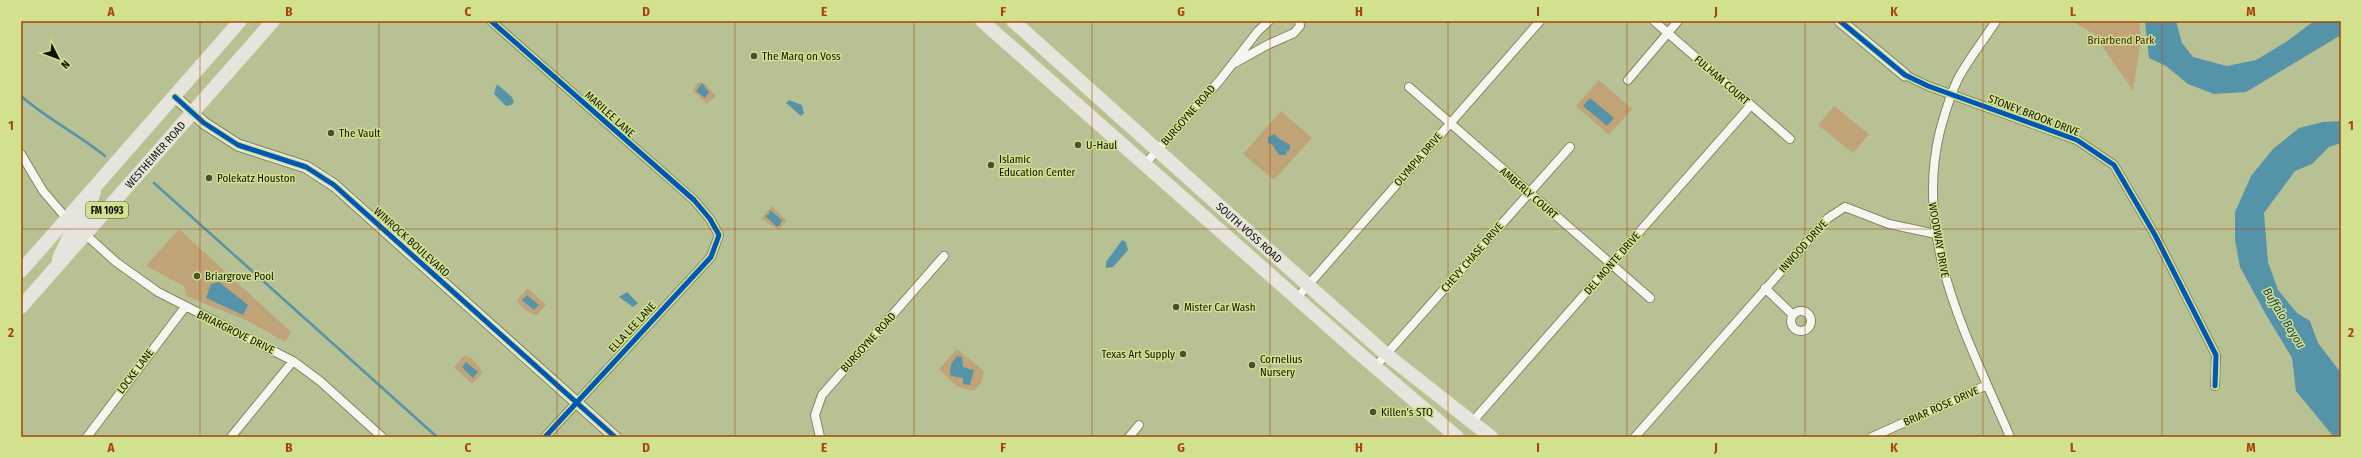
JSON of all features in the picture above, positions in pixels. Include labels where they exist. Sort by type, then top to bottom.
[{"type":"main road","name":"FM 1093","points":[[21,271],[240,21]]},
{"type":"main road","points":[[255,42],[261,21]]},
{"type":"main road","name":"WESTHEIMER ROAD","points":[[21,307],[273,21]]},
{"type":"main road","name":"SOUTH VOSS ROAD","points":[[982,21],[1457,437]]},
{"type":"main road","name":"SOUTH VOSS ROAD","points":[[1013,21],[1066,70],[1387,355],[1473,421],[1491,437]]},
{"type":"main road","points":[[1054,84],[1066,70]]},
{"type":"main road","points":[[85,234],[81,222],[86,214],[97,185]]},
{"type":"main road","points":[[56,267],[72,231],[72,227],[67,219]]},
{"type":"street","name":"MARILEE LANE","points":[[491,21],[694,200],[713,224]]},
{"type":"street","name":"BURGOYNE ROAD","points":[[1145,164],[1258,31],[1269,21]]},
{"type":"street","name":"BURGOYNE ROAD","points":[[1230,65],[1267,45],[1294,33],[1300,26],[1300,21]]},
{"type":"street","name":"OLYMPIA DRIVE","points":[[1297,298],[1540,21]]},
{"type":"street","name":"FULHAM COURT","points":[[1654,21],[1790,139]]},
{"type":"street","points":[[1628,80],[1678,21]]},
{"type":"street","name":"STONEY BROOK DRIVE","points":[[1840,21],[1905,75],[1951,95],[2077,140],[2114,165],[2155,235],[2216,355],[2215,386]]},
{"type":"street","name":"WOODWAY DRIVE","points":[[1996,21],[1959,77],[1951,95],[1934,157],[1932,206],[1936,234],[1952,302],[2010,437]]},
{"type":"street","name":"AMBERLY COURT","points":[[1409,87],[1650,298]]},
{"type":"street","name":"WINROCK BOULEVARD","points":[[174,97],[213,129],[238,145],[306,167],[334,185],[577,402],[614,437]]},
{"type":"street","name":"DEL MONTE DRIVE","points":[[1473,421],[1751,105]]},
{"type":"street","name":"CHEVY CHASE DRIVE","points":[[1376,367],[1570,147]]},
{"type":"street","points":[[21,154],[43,191],[67,219]]},
{"type":"street","name":"INWOOD DRIVE","points":[[1635,437],[1764,288],[1828,218],[1844,207],[1889,224],[1936,234]]},
{"type":"street","name":"ELLA LEE LANE","points":[[545,437],[710,257],[719,234],[713,224]]},
{"type":"street","name":"BRIARGROVE DRIVE","points":[[85,234],[126,270],[185,307],[232,328],[293,361],[320,381],[382,437]]},
{"type":"street","name":"BURGOYNE ROAD","points":[[820,437],[815,415],[822,395],[944,256]]},
{"type":"street","points":[[1764,288],[1793,315]]},
{"type":"street","name":"LOCKE LANE","points":[[87,437],[185,307]]},
{"type":"street","points":[[231,437],[293,361]]},
{"type":"street","name":"BRIAR ROSE DRIVE","points":[[1872,437],[1988,385]]},
{"type":"street","points":[[1129,437],[1139,425]]},
{"type":"green space","name":"Briarbend Park","points":[[2071,21],[2139,21],[2141,39],[2133,91],[2094,34]]},
{"type":"green space","points":[[1599,80],[1632,109],[1609,135],[1576,106]]},
{"type":"green space","points":[[700,82],[704,83],[716,96],[707,104],[693,91],[696,84]]},
{"type":"green space","points":[[1834,106],[1869,134],[1853,153],[1818,125]]},
{"type":"green space","points":[[1281,111],[1312,138],[1274,180],[1243,154]]},
{"type":"green space","points":[[772,206],[787,221],[779,230],[761,219]]},
{"type":"green space","name":"Briargrove Pool","points":[[179,229],[291,332],[285,342],[248,321],[186,296],[184,286],[146,266]]},
{"type":"green space","points":[[528,288],[546,305],[537,315],[531,314],[520,305],[517,300]]},
{"type":"green space","points":[[957,349],[984,371],[981,383],[974,391],[956,386],[939,369]]},
{"type":"green space","points":[[464,356],[473,360],[478,365],[482,374],[472,384],[454,367]]},
{"type":"water","points":[[2145,21],[2176,21],[2182,43],[2193,57],[2227,66],[2256,60],[2286,42],[2314,21],[2341,21],[2341,35],[2246,92],[2214,94],[2188,84],[2166,66],[2149,58]]},
{"type":"water","points":[[702,83],[709,92],[705,98],[696,91]]},
{"type":"water","points":[[497,84],[512,97],[514,102],[511,105],[506,106],[494,94]]},
{"type":"water","points":[[1590,98],[1614,118],[1607,126],[1583,106]]},
{"type":"water","points":[[789,100],[802,105],[804,113],[801,116],[786,103]]},
{"type":"water","name":"Buffalo Bayou","points":[[2341,121],[2341,143],[2329,147],[2312,164],[2295,171],[2264,213],[2268,262],[2278,290],[2297,313],[2310,321],[2318,343],[2341,373],[2341,437],[2333,436],[2296,391],[2292,358],[2240,267],[2235,240],[2235,212],[2251,176],[2273,149],[2299,128],[2323,122]]},
{"type":"water","points":[[1275,134],[1278,138],[1290,145],[1290,150],[1287,151],[1286,155],[1279,155],[1272,144],[1268,143],[1268,137]]},
{"type":"water","points":[[770,210],[782,220],[780,225],[777,227],[765,216],[769,214]]},
{"type":"water","points":[[1122,240],[1126,242],[1128,250],[1113,267],[1106,268],[1106,262]]},
{"type":"water","points":[[219,282],[248,305],[243,315],[206,298],[211,284]]},
{"type":"water","points":[[627,292],[638,303],[633,307],[619,297]]},
{"type":"water","points":[[527,295],[539,305],[534,310],[522,300]]},
{"type":"water","points":[[957,356],[962,357],[963,367],[974,370],[970,385],[963,384],[963,378],[951,376],[951,364]]},
{"type":"water","points":[[466,362],[478,372],[473,378],[462,367]]},
{"type":"waterway","points":[[21,96],[41,112],[105,156]]},
{"type":"waterway","points":[[154,183],[437,437]]},
{"type":"cycle path","points":[[491,21],[694,200],[710,219],[719,235],[711,257],[545,437]]},
{"type":"cycle path","points":[[1840,21],[1905,75],[1928,86],[2077,140],[2114,165],[2155,235],[2216,355],[2215,386]]},
{"type":"cycle path","points":[[175,97],[204,123],[238,145],[306,167],[334,185],[615,437]]},
{"type":"place","name":"The Marq on Voss","points":[[754,56]]},
{"type":"place","name":"The Vault","points":[[331,133]]},
{"type":"place","name":"U-Haul","points":[[1078,145]]},
{"type":"place","name":"Islamic Education Center","points":[[991,165]]},
{"type":"place","name":"Polekatz Houston","points":[[209,178]]},
{"type":"place","name":"Briargrove Pool","points":[[197,276]]},
{"type":"place","name":"Mister Car Wash","points":[[1176,307]]},
{"type":"place","name":"Texas Art Supply","points":[[1183,354]]},
{"type":"place","name":"Cornelius Nursery","points":[[1252,365]]},
{"type":"place","name":"Killen’s STQ","points":[[1373,412]]}]
